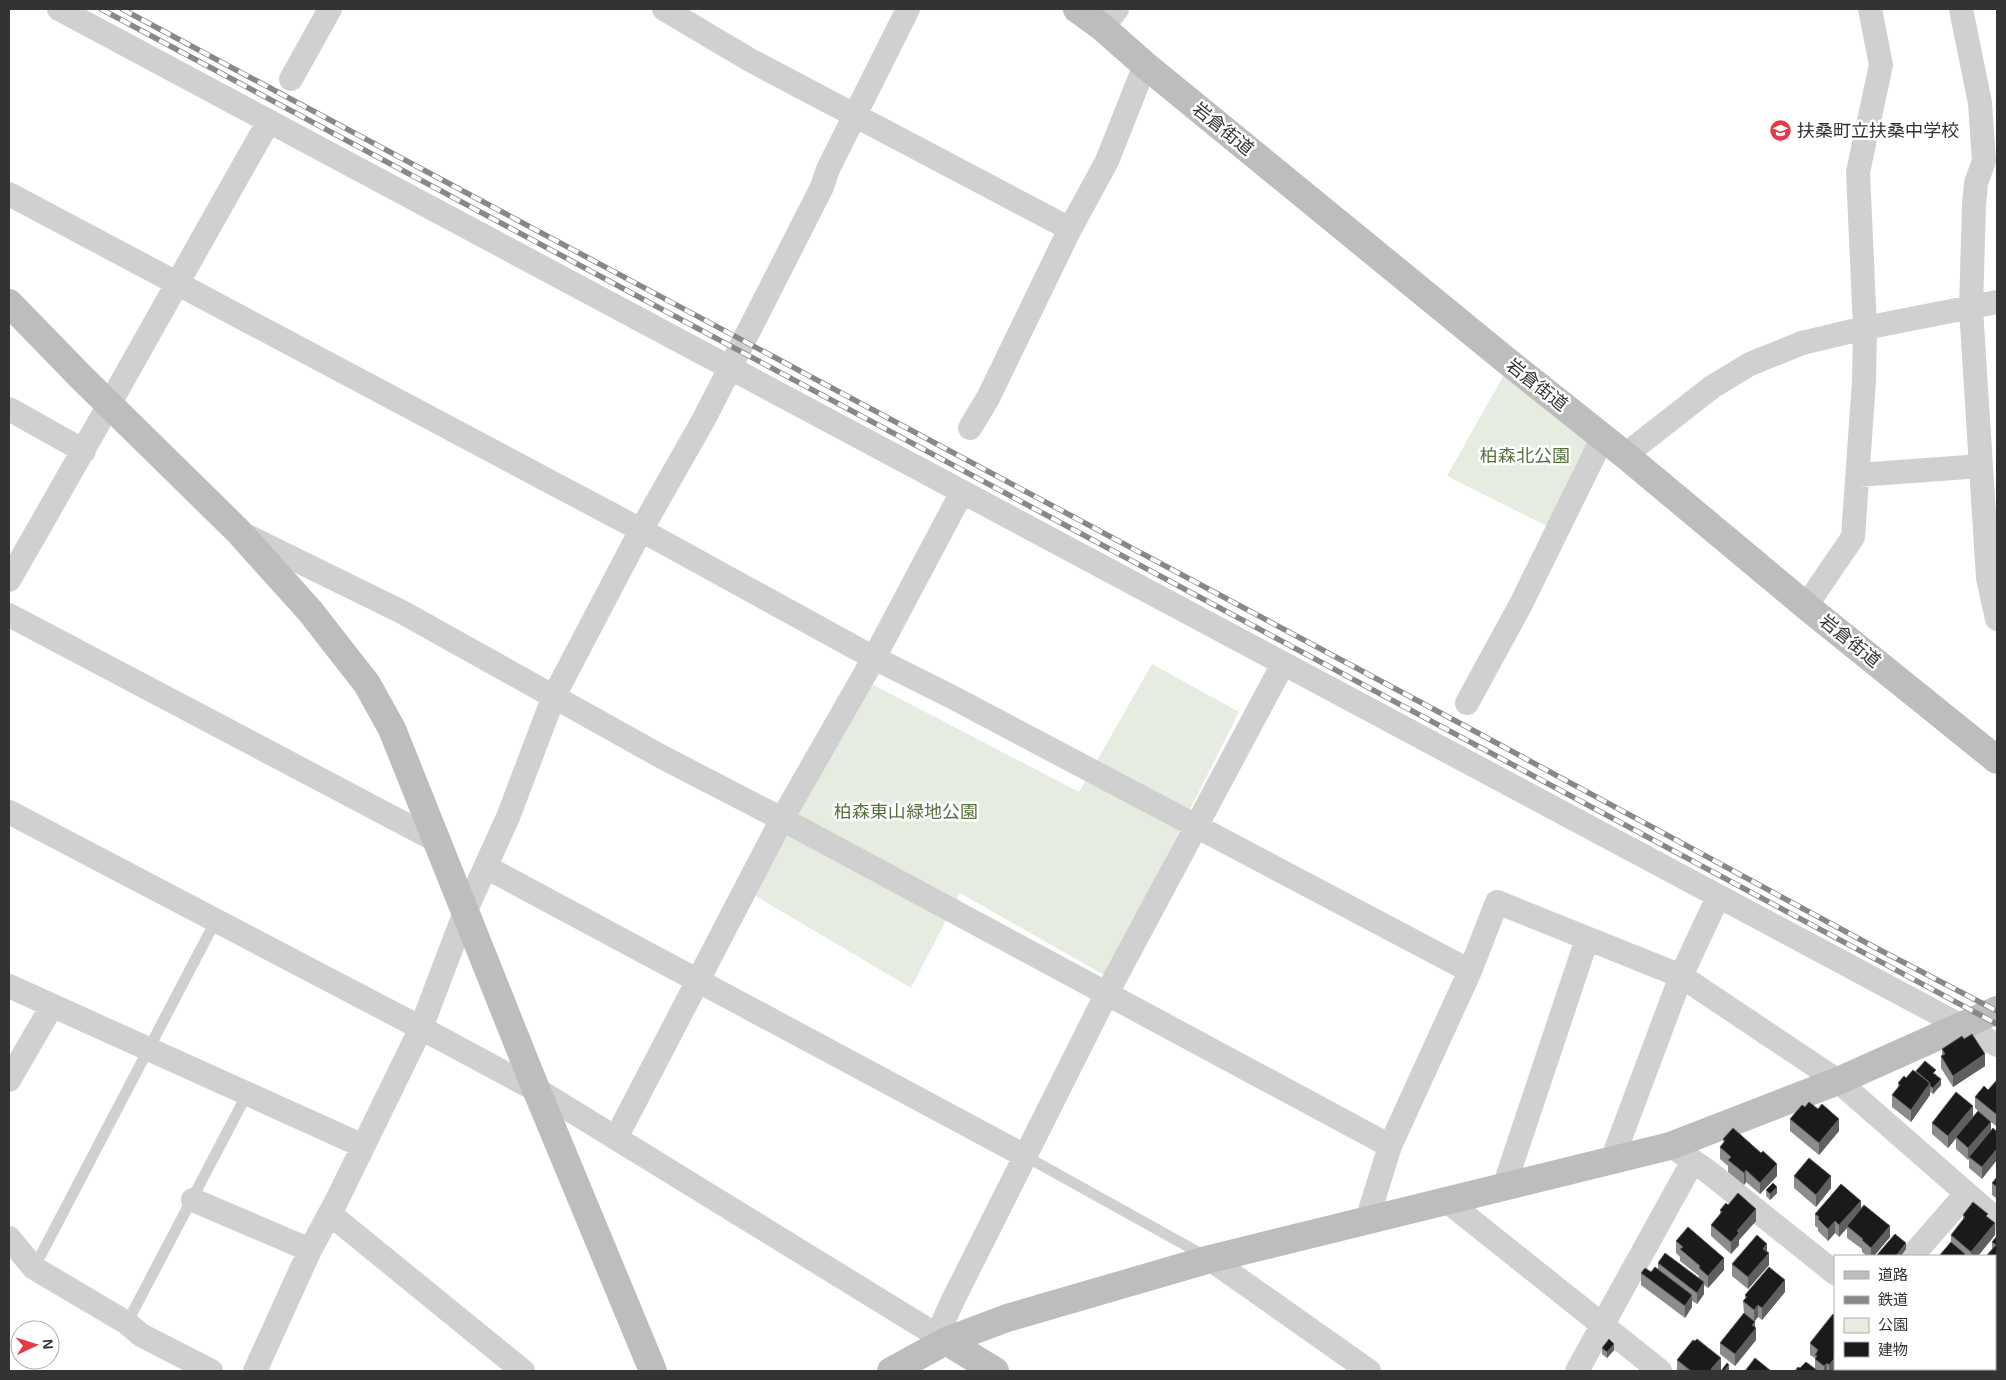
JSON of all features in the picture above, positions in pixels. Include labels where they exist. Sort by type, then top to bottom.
[{"type":"street","points":[[59,9],[1997,1045]]},
{"type":"street","points":[[291,79],[330,9]]},
{"type":"street","points":[[664,9],[750,60],[1070,229]]},
{"type":"street","points":[[255,1371],[310,1250],[330,1214],[421,1028],[465,912],[508,817],[554,696],[641,530],[704,419],[908,9]]},
{"type":"street","name":"岩倉街道","points":[[1077,9],[1110,18],[1145,66],[1494,351],[1625,454],[1806,606],[1997,760]]},
{"type":"street","points":[[1806,606],[1853,537],[1866,328],[1858,172],[1881,65],[1870,9]]},
{"type":"street","points":[[1961,9],[1991,160],[1976,183],[1970,308],[1988,578],[1997,619]]},
{"type":"street","points":[[970,428],[988,398],[1070,229],[1107,161],[1145,66]]},
{"type":"street","points":[[9,580],[110,406],[176,284],[269,121]]},
{"type":"street","points":[[9,194],[641,530],[874,658],[952,696],[1470,970]]},
{"type":"street","points":[[1625,454],[1712,387],[1750,364],[1802,343],[1866,328],[1997,302]]},
{"type":"street","points":[[9,303],[110,406],[238,531],[310,611],[367,684],[392,729],[537,1090],[653,1371]]},
{"type":"street","points":[[9,409],[84,451]]},
{"type":"street","points":[[1467,703],[1522,604],[1603,438]]},
{"type":"street","points":[[1858,475],[1981,466]]},
{"type":"street","points":[[616,1138],[782,819],[874,658],[962,492]]},
{"type":"street","points":[[238,531],[402,612],[662,757],[782,819],[1390,1146]]},
{"type":"street","points":[[9,615],[437,841]]},
{"type":"street","points":[[946,1341],[943,1322],[1025,1156],[1107,993],[1283,664]]},
{"type":"street","points":[[9,812],[537,1090],[995,1371]]},
{"type":"street","points":[[486,867],[1025,1156]]},
{"type":"street","points":[[1612,1160],[1681,976],[1718,897]]},
{"type":"street","points":[[1367,1220],[1390,1146],[1470,970],[1497,902],[1681,976],[1838,1081],[1997,1220]]},
{"type":"street","points":[[1504,1187],[1588,939]]},
{"type":"street","points":[[9,986],[363,1146]]},
{"type":"street","points":[[9,1080],[52,1006]]},
{"type":"street","points":[[891,1371],[946,1341],[1007,1318],[1210,1259],[1670,1146],[1838,1081],[1997,1010]]},
{"type":"street","points":[[1670,1146],[1693,1161],[1834,1271]]},
{"type":"street","points":[[1578,1371],[1602,1324],[1693,1161]]},
{"type":"street","points":[[1913,1255],[1966,1194]]},
{"type":"street","points":[[193,1200],[310,1250]]},
{"type":"street","points":[[1447,1202],[1660,1371]]},
{"type":"street","points":[[330,1214],[523,1371]]},
{"type":"street","points":[[9,1238],[34,1268],[126,1323],[141,1335],[211,1371]]},
{"type":"street","points":[[1210,1259],[1369,1371]]},
{"type":"lane","points":[[34,1268],[216,920]]},
{"type":"lane","points":[[126,1323],[193,1200],[247,1094]]},
{"type":"lane","points":[[1025,1156],[1210,1259]]},
{"type":"green space","name":"柏森北公園","points":[[1505,373],[1592,442],[1553,529],[1447,476]]},
{"type":"green space","name":"柏森東山緑地公園","points":[[1152,664],[1239,712],[1106,976],[960,893],[911,988],[754,895],[866,681],[1079,792]]},
{"type":"building","points":[[1972,1034],[1985,1054],[1953,1076],[1941,1056],[1945,1054],[1942,1049],[1962,1036],[1964,1039]]},
{"type":"building","points":[[1925,1061],[1936,1070],[1933,1073],[1941,1079],[1933,1088],[1916,1071]]},
{"type":"building","points":[[1913,1070],[1930,1083],[1911,1110],[1892,1095],[1900,1085],[1898,1083]]},
{"type":"building","points":[[1997,1080],[1996,1114],[1975,1097],[1984,1086],[1988,1090]]},
{"type":"building","points":[[1956,1092],[1973,1106],[1948,1136],[1932,1123]]},
{"type":"building","points":[[1809,1102],[1818,1109],[1822,1104],[1839,1119],[1819,1143],[1790,1119],[1802,1105],[1805,1107]]},
{"type":"building","points":[[1978,1111],[1991,1122],[1968,1148],[1956,1137]]},
{"type":"building","points":[[1733,1128],[1761,1153],[1763,1151],[1777,1164],[1760,1183],[1746,1170],[1744,1173],[1728,1160],[1731,1157],[1720,1147],[1725,1141],[1723,1139]]},
{"type":"building","points":[[1993,1128],[1997,1132],[1997,1149],[1982,1167],[1969,1157]]},
{"type":"building","points":[[1809,1158],[1831,1176],[1816,1195],[1794,1176]]},
{"type":"building","points":[[1997,1177],[1997,1187],[1992,1183]]},
{"type":"building","points":[[1773,1183],[1777,1187],[1770,1194],[1766,1190]]},
{"type":"building","points":[[1841,1184],[1861,1201],[1839,1225],[1835,1221],[1828,1229],[1815,1214]]},
{"type":"building","points":[[1738,1193],[1756,1209],[1737,1231],[1739,1233],[1731,1242],[1711,1225],[1722,1212],[1720,1210],[1726,1203],[1728,1205]]},
{"type":"building","points":[[1973,1202],[1988,1214],[1986,1216],[1995,1223],[1971,1252],[1951,1235],[1965,1217],[1963,1215]]},
{"type":"building","points":[[1864,1205],[1890,1226],[1871,1248],[1847,1226]]},
{"type":"building","points":[[1688,1227],[1724,1258],[1708,1276],[1699,1268],[1700,1266],[1680,1249],[1683,1247],[1676,1241]]},
{"type":"building","points":[[1895,1234],[1906,1243],[1897,1255],[1877,1255]]},
{"type":"building","points":[[1757,1235],[1767,1244],[1763,1249],[1769,1253],[1748,1277],[1732,1264]]},
{"type":"building","points":[[1997,1236],[1997,1268],[1996,1255],[1987,1255],[1996,1245],[1992,1242]]},
{"type":"building","points":[[1951,1242],[1965,1254],[1964,1255],[1940,1255]]},
{"type":"building","points":[[1665,1253],[1704,1282],[1697,1293],[1658,1263]]},
{"type":"building","points":[[1655,1267],[1692,1295],[1685,1306],[1641,1273],[1645,1268],[1651,1272]]},
{"type":"building","points":[[1769,1267],[1785,1280],[1762,1308],[1758,1305],[1754,1310],[1743,1301],[1747,1297],[1745,1295]]},
{"type":"building","points":[[1744,1313],[1755,1322],[1752,1325],[1756,1328],[1735,1354],[1720,1343]]},
{"type":"building","points":[[1833,1314],[1834,1359],[1829,1365],[1827,1363],[1824,1366],[1815,1359],[1818,1350],[1810,1343]]},
{"type":"building","points":[[1997,1331],[1997,1362],[1996,1361]]},
{"type":"building","points":[[1609,1339],[1614,1344],[1607,1352],[1602,1348]]},
{"type":"building","points":[[1697,1339],[1721,1358],[1711,1369],[1713,1371],[1691,1371],[1677,1360],[1693,1340]]},
{"type":"building","points":[[1755,1358],[1771,1371],[1745,1371]]},
{"type":"building","points":[[1806,1362],[1818,1371],[1795,1371]]},
{"type":"building","points":[[1727,1363],[1729,1365],[1724,1371],[1721,1371]]},
{"type":"railway","points":[[101,9],[1997,1024]]},
{"type":"railway","points":[[122,9],[1997,1011]]},
{"type":"place","name":"扶桑町立扶桑中学校","points":[[1781,131]]}]
